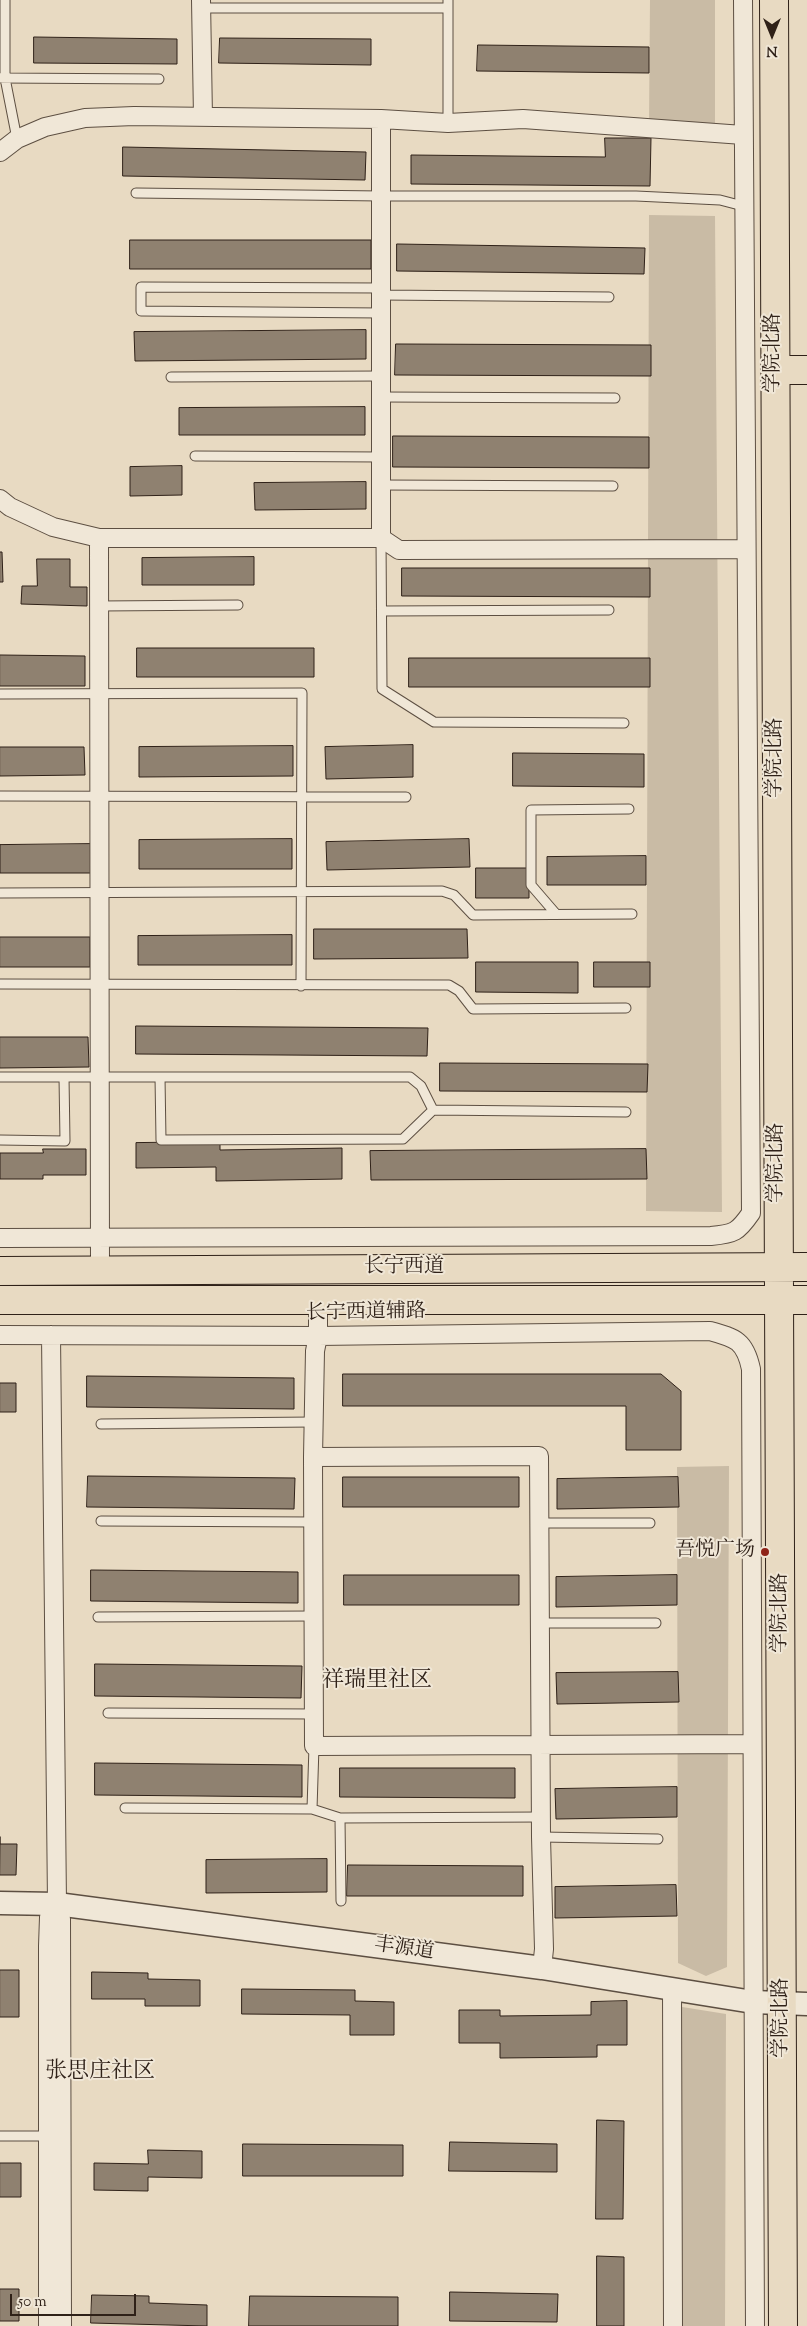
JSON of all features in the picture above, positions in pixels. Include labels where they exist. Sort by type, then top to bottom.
[{"type":"main road","name":"学院北路","points":[[774,0],[778,1300],[795,2004],[784,2326]]},
{"type":"main road","points":[[775,370],[807,370]]},
{"type":"main road","name":"长宁西道","points":[[0,1271],[807,1268]]},
{"type":"main road","name":"长宁西道","points":[[0,1300],[807,1300]]},
{"type":"street","points":[[0,1238],[701,1236],[730,1234],[741,1227],[751,1213],[743,0]]},
{"type":"street","points":[[201,4],[203,117]]},
{"type":"street","points":[[0,152],[17,139],[45,127],[85,118],[134,116],[381,119],[448,122],[524,120],[744,135]]},
{"type":"street","points":[[381,119],[381,538]]},
{"type":"street","points":[[744,370],[775,370]]},
{"type":"street","points":[[0,498],[10,506],[53,527],[99,538],[381,538],[399,550],[746,549]]},
{"type":"street","points":[[99,538],[100,1270]]},
{"type":"street","points":[[318,1300],[318,1336],[314,1350],[313,1422],[314,1746],[752,1744],[755,2326]]},
{"type":"street","name":"长宁西道辅路","points":[[0,1335],[318,1336],[710,1331],[733,1337],[748,1352],[751,1369],[752,1744]]},
{"type":"street","points":[[51,1335],[57,1904],[61,1919],[62,2326]]},
{"type":"street","points":[[313,1457],[539,1456],[544,1949],[542,1968]]},
{"type":"street","name":"丰源道","points":[[0,1903],[57,1904],[542,1968],[753,2002],[795,2004]]},
{"type":"street","points":[[48,2326],[48,1946],[49,1917],[57,1904]]},
{"type":"street","points":[[672,1988],[673,2326]]},
{"type":"lane","points":[[5,0],[2,78],[17,139]]},
{"type":"lane","points":[[201,4],[448,4],[448,122]]},
{"type":"lane","points":[[2,78],[159,79]]},
{"type":"lane","points":[[136,193],[381,196],[636,196],[720,200],[743,206]]},
{"type":"lane","points":[[381,299],[141,287],[141,312],[381,299],[609,297]]},
{"type":"lane","points":[[171,377],[381,376]]},
{"type":"lane","points":[[381,397],[615,398]]},
{"type":"lane","points":[[194,456],[381,457]]},
{"type":"lane","points":[[381,485],[613,486]]},
{"type":"lane","points":[[381,538],[382,689],[434,722],[624,723]]},
{"type":"lane","points":[[99,606],[238,605]]},
{"type":"lane","points":[[382,611],[609,610]]},
{"type":"lane","points":[[0,694],[302,693],[300,986]]},
{"type":"lane","points":[[0,796],[406,797]]},
{"type":"lane","points":[[556,914],[532,885],[531,810],[629,809]]},
{"type":"lane","points":[[0,893],[442,891],[454,895],[473,915],[632,914]]},
{"type":"lane","points":[[0,984],[449,985],[459,991],[473,1008],[626,1008]]},
{"type":"lane","points":[[0,1077],[410,1077],[421,1086],[433,1110]]},
{"type":"lane","points":[[0,1140],[65,1141],[64,1077]]},
{"type":"lane","points":[[160,1077],[161,1140],[403,1139],[433,1110],[626,1112]]},
{"type":"lane","points":[[101,1424],[313,1422]]},
{"type":"lane","points":[[101,1521],[313,1522]]},
{"type":"lane","points":[[540,1523],[650,1523]]},
{"type":"lane","points":[[98,1617],[314,1616]]},
{"type":"lane","points":[[540,1622],[656,1623]]},
{"type":"lane","points":[[108,1713],[314,1714]]},
{"type":"lane","points":[[312,1809],[314,1746]]},
{"type":"lane","points":[[125,1808],[312,1809],[340,1818],[542,1817]]},
{"type":"lane","points":[[340,1818],[341,1901]]},
{"type":"lane","points":[[542,1838],[658,1839]]},
{"type":"lane","points":[[0,2136],[49,2136]]},
{"type":"shaded area","points":[[650,0],[715,0],[715,124],[649,125]]},
{"type":"shaded area","points":[[649,215],[715,216],[722,1212],[646,1211]]},
{"type":"shaded area","points":[[729,1466],[727,1967],[706,1976],[678,1963],[677,1467]]},
{"type":"shaded area","points":[[676,2006],[726,2014],[725,2326],[678,2326]]},
{"type":"building","points":[[34,37],[177,39],[177,64],[34,63]]},
{"type":"building","points":[[220,38],[371,39],[371,65],[219,63]]},
{"type":"building","points":[[478,45],[649,47],[649,73],[477,71]]},
{"type":"building","points":[[605,138],[651,138],[650,186],[411,184],[411,155],[605,157]]},
{"type":"building","points":[[123,147],[366,152],[365,180],[123,176]]},
{"type":"building","points":[[130,240],[371,240],[371,269],[130,269]]},
{"type":"building","points":[[397,244],[645,248],[644,274],[397,271]]},
{"type":"building","points":[[366,330],[366,359],[135,361],[134,332]]},
{"type":"building","points":[[396,344],[651,345],[651,376],[395,375]]},
{"type":"building","points":[[365,407],[365,435],[179,435],[179,408]]},
{"type":"building","points":[[393,436],[649,437],[649,468],[393,467]]},
{"type":"building","points":[[182,466],[182,495],[130,496],[130,467]]},
{"type":"building","points":[[366,482],[366,509],[255,510],[254,483]]},
{"type":"building","points":[[0,552],[2,552],[3,582],[0,582]]},
{"type":"building","points":[[254,557],[254,585],[142,585],[142,558]]},
{"type":"building","points":[[37,559],[70,559],[70,587],[87,587],[87,606],[21,604],[22,586],[37,586]]},
{"type":"building","points":[[402,568],[650,568],[650,597],[402,596]]},
{"type":"building","points":[[137,648],[314,648],[314,677],[137,677]]},
{"type":"building","points":[[0,655],[85,656],[85,686],[0,686]]},
{"type":"building","points":[[409,658],[650,658],[650,687],[409,687]]},
{"type":"building","points":[[413,745],[413,777],[326,779],[325,747]]},
{"type":"building","points":[[293,746],[293,776],[139,777],[139,747]]},
{"type":"building","points":[[0,747],[84,747],[85,775],[0,776]]},
{"type":"building","points":[[513,753],[644,754],[644,787],[513,786]]},
{"type":"building","points":[[292,839],[292,869],[139,869],[139,840]]},
{"type":"building","points":[[469,839],[470,867],[327,870],[326,842]]},
{"type":"building","points":[[91,844],[91,873],[0,873],[0,845]]},
{"type":"building","points":[[646,856],[646,885],[547,885],[547,857]]},
{"type":"building","points":[[476,868],[529,868],[529,898],[476,898]]},
{"type":"building","points":[[314,929],[467,929],[468,958],[314,959]]},
{"type":"building","points":[[292,935],[292,965],[138,965],[138,936]]},
{"type":"building","points":[[0,937],[90,937],[90,967],[0,967]]},
{"type":"building","points":[[476,962],[578,962],[578,993],[476,992]]},
{"type":"building","points":[[594,962],[650,962],[650,987],[594,987]]},
{"type":"building","points":[[136,1026],[428,1028],[427,1056],[136,1054]]},
{"type":"building","points":[[0,1037],[88,1037],[89,1067],[0,1068]]},
{"type":"building","points":[[440,1063],[648,1064],[647,1092],[440,1091]]},
{"type":"building","points":[[220,1142],[220,1150],[342,1148],[342,1179],[216,1181],[216,1167],[136,1168],[136,1143]]},
{"type":"building","points":[[43,1149],[86,1149],[86,1175],[43,1175],[43,1179],[0,1179],[0,1153],[43,1153]]},
{"type":"building","points":[[646,1149],[647,1179],[371,1180],[370,1151]]},
{"type":"building","points":[[343,1374],[661,1374],[681,1391],[681,1450],[626,1450],[626,1406],[343,1406]]},
{"type":"building","points":[[87,1376],[294,1378],[294,1409],[87,1407]]},
{"type":"building","points":[[0,1383],[16,1383],[16,1412],[0,1412]]},
{"type":"building","points":[[88,1476],[295,1478],[294,1509],[87,1507]]},
{"type":"building","points":[[343,1477],[519,1477],[519,1507],[343,1507]]},
{"type":"building","points":[[678,1477],[679,1507],[557,1509],[557,1479]]},
{"type":"building","points":[[91,1570],[298,1572],[298,1603],[91,1601]]},
{"type":"building","points":[[344,1575],[519,1575],[519,1605],[344,1605]]},
{"type":"building","points":[[677,1575],[677,1605],[556,1607],[556,1577]]},
{"type":"building","points":[[95,1664],[302,1666],[301,1698],[95,1696]]},
{"type":"building","points":[[678,1672],[679,1702],[557,1704],[556,1673]]},
{"type":"building","points":[[95,1763],[302,1765],[302,1797],[95,1795]]},
{"type":"building","points":[[340,1768],[515,1768],[515,1798],[340,1797]]},
{"type":"building","points":[[677,1787],[677,1817],[556,1819],[555,1789]]},
{"type":"building","points":[[0,1844],[17,1844],[16,1875],[0,1875]]},
{"type":"building","points":[[327,1859],[327,1892],[206,1893],[206,1860]]},
{"type":"building","points":[[348,1865],[523,1866],[523,1896],[347,1896]]},
{"type":"building","points":[[676,1885],[677,1916],[555,1918],[555,1887]]},
{"type":"building","points":[[0,1970],[19,1970],[19,2017],[0,2017]]},
{"type":"building","points":[[92,1972],[148,1973],[148,1979],[200,1980],[200,2006],[145,2006],[145,1999],[92,1999]]},
{"type":"building","points":[[242,1989],[355,1990],[355,2001],[394,2002],[394,2035],[350,2035],[350,2015],[242,2014]]},
{"type":"building","points":[[627,2001],[627,2045],[597,2045],[597,2057],[500,2058],[500,2043],[459,2043],[459,2010],[500,2010],[500,2016],[591,2015],[591,2002]]},
{"type":"building","points":[[597,2120],[624,2121],[623,2219],[596,2219]]},
{"type":"building","points":[[450,2142],[557,2144],[557,2172],[449,2171]]},
{"type":"building","points":[[243,2144],[403,2145],[403,2176],[243,2176]]},
{"type":"building","points":[[148,2150],[202,2151],[202,2178],[148,2177],[148,2191],[94,2190],[94,2163],[148,2164]]},
{"type":"building","points":[[0,2163],[21,2163],[21,2197],[0,2197]]},
{"type":"building","points":[[597,2256],[624,2257],[624,2326],[597,2326]]},
{"type":"building","points":[[0,2289],[19,2289],[19,2321],[0,2321]]},
{"type":"building","points":[[450,2292],[558,2294],[557,2322],[450,2321]]},
{"type":"building","points":[[92,2295],[149,2296],[149,2303],[207,2305],[207,2326],[91,2323]]},
{"type":"building","points":[[250,2296],[398,2297],[398,2326],[249,2326]]},
{"type":"place","name":"吾悦广场","points":[[765,1552]]},
{"type":"district","name":"祥瑞里社区","points":[[377,1682]]},
{"type":"district","name":"张思庄社区","points":[[100,2073]]}]
